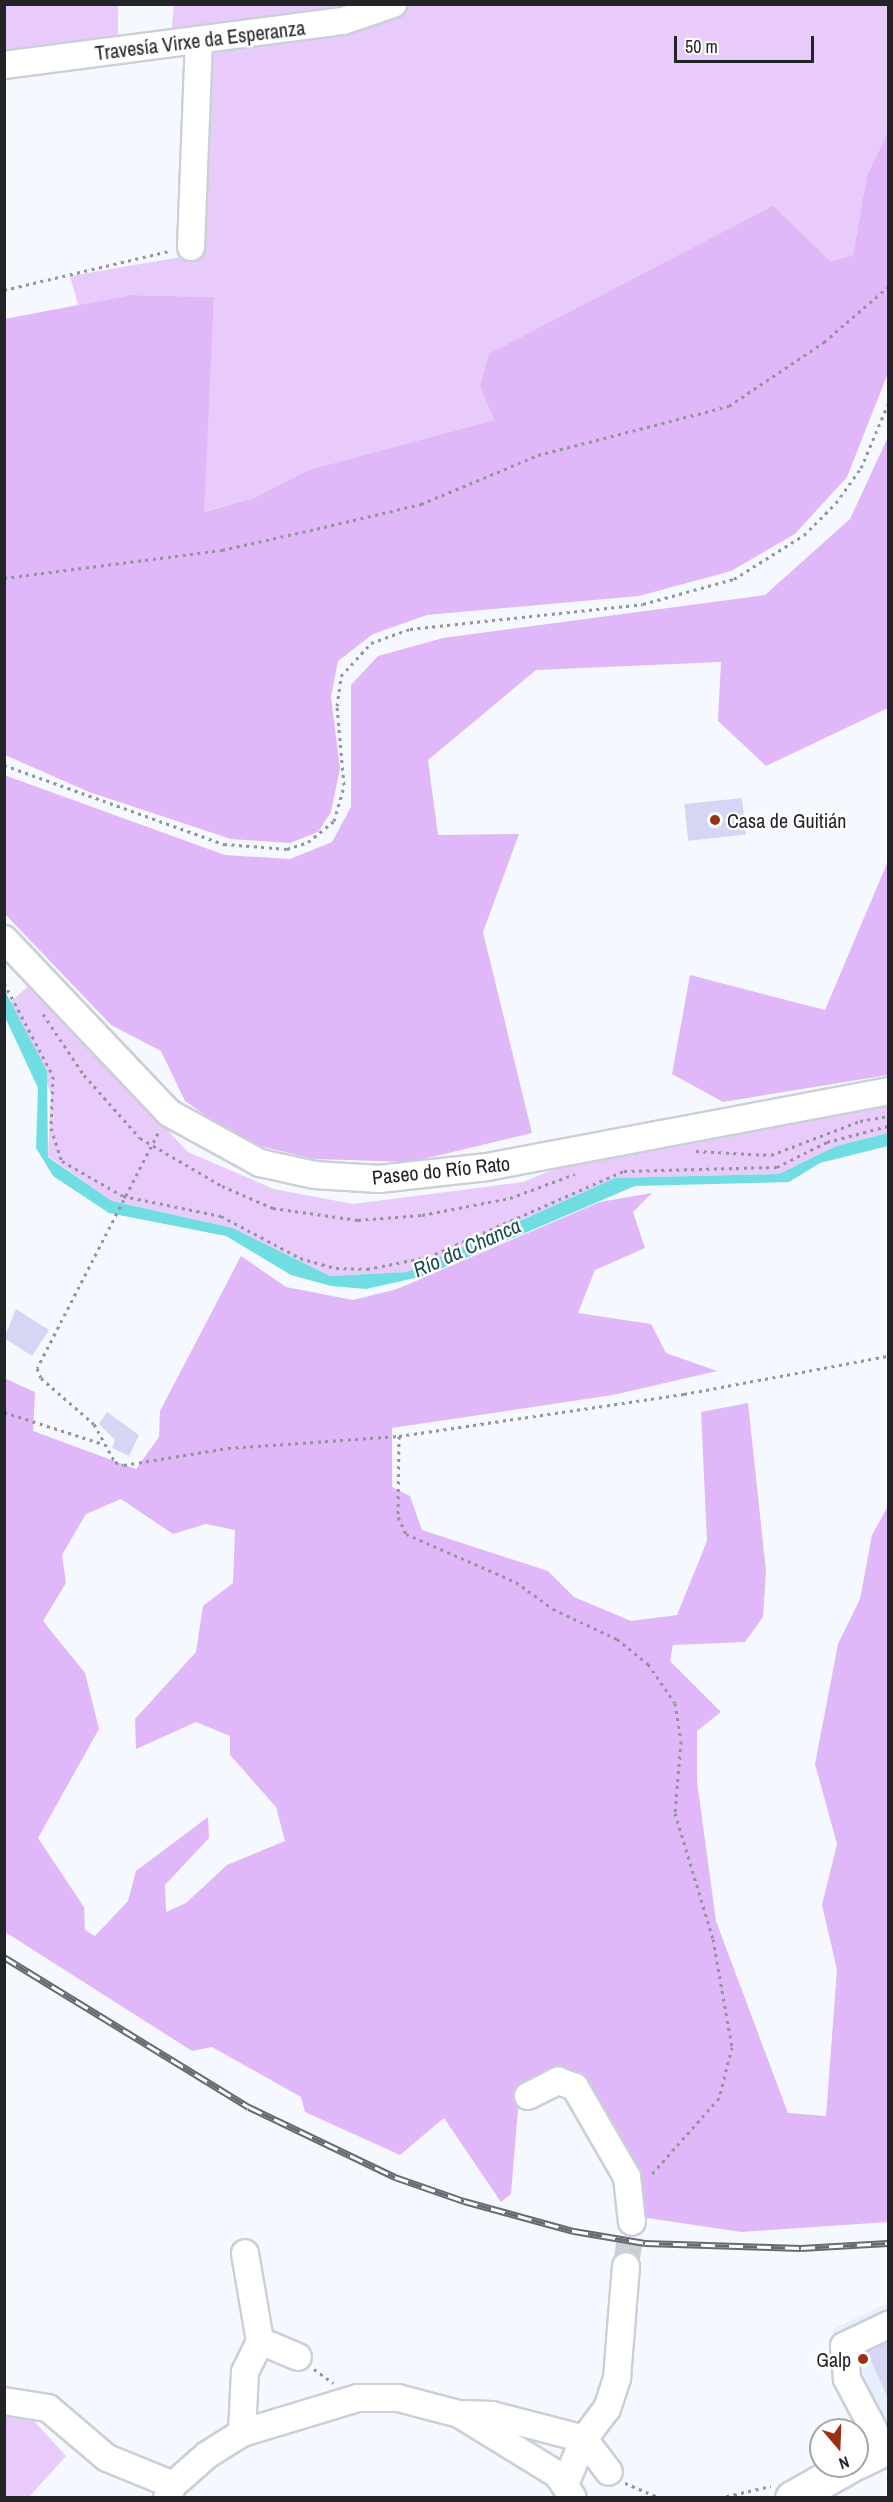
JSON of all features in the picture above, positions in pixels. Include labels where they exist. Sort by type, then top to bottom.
[{"type":"main road","points":[[792,2498],[826,2478]]},
{"type":"street","name":"Travesía Virxe da Esperanza","points":[[4,65],[343,21],[393,4]]},
{"type":"street","points":[[191,246],[199,40]]},
{"type":"street","name":"Paseo do Río Rato","points":[[4,939],[169,1113],[260,1163],[315,1175],[379,1179],[487,1167],[888,1091]]},
{"type":"street","points":[[528,2096],[558,2080],[574,2087],[595,2116],[633,2195],[632,2222]]},
{"type":"street","points":[[242,2433],[245,2372],[260,2341],[245,2253]]},
{"type":"street","points":[[459,2414],[569,2490],[584,2439],[607,2409],[617,2378],[626,2266]]},
{"type":"street","points":[[877,2436],[847,2379],[844,2346],[888,2325]]},
{"type":"street","points":[[260,2341],[298,2357]]},
{"type":"street","points":[[4,2401],[48,2408],[107,2458],[170,2491],[242,2433],[358,2398],[398,2398],[459,2414],[492,2415],[584,2439],[609,2472]]},
{"type":"path","points":[[4,290],[191,246]]},
{"type":"path","points":[[4,578],[222,550],[421,504],[538,456],[602,436],[729,406],[824,342],[888,287]]},
{"type":"path","points":[[4,765],[224,844],[287,849],[308,843],[334,821],[344,785],[337,706],[341,676],[370,644],[410,629],[643,604],[734,579],[804,535],[836,504],[861,468],[888,404]]},
{"type":"path","points":[[38,1009],[84,1075],[151,1145],[273,1208],[358,1220],[510,1198],[584,1171]]},
{"type":"path","points":[[169,1113],[119,1202],[37,1368],[41,1378],[94,1424],[100,1443],[115,1462],[142,1465],[228,1448],[399,1436],[684,1394],[888,1356]]},
{"type":"path","points":[[687,1153],[771,1155],[860,1121],[888,1116]]},
{"type":"path","points":[[4,1412],[100,1443]]},
{"type":"path","points":[[399,1436],[398,1517],[406,1534],[516,1582],[553,1609],[617,1639],[648,1664],[675,1703],[681,1741],[675,1813],[713,1939],[732,2048],[719,2098],[633,2195]]},
{"type":"path","points":[[298,2357],[358,2398]]},
{"type":"path","points":[[609,2472],[660,2498]]},
{"type":"shaded area","points":[[4,5],[118,5],[118,39],[5,53]]},
{"type":"shaded area","points":[[174,5],[360,5],[360,9],[171,35]]},
{"type":"shaded area","points":[[402,5],[888,5],[888,132],[867,175],[853,255],[480,387],[494,420],[308,470],[254,498],[203,512],[214,297],[130,295],[78,305],[70,276],[204,253],[201,141],[209,45]]},
{"type":"shaded area","points":[[888,132],[888,373],[847,477],[795,534],[731,571],[639,596],[427,615],[373,634],[338,661],[331,697],[340,768],[331,812],[318,832],[290,843],[231,839],[89,792],[5,755],[5,319],[130,295],[214,297],[204,512],[254,498],[308,470],[494,420],[480,387],[489,354],[773,206],[831,262],[853,255],[867,175]]},
{"type":"shaded area","points":[[888,437],[888,708],[766,766],[718,721],[721,662],[536,670],[428,760],[438,835],[519,834],[483,932],[532,1133],[411,1162],[314,1159],[243,1142],[185,1101],[161,1051],[111,1025],[5,914],[4,775],[225,855],[290,859],[332,842],[351,807],[351,685],[378,656],[443,638],[765,595],[850,519]]},
{"type":"shaded area","points":[[888,861],[888,1075],[723,1102],[672,1074],[690,975],[825,1010]]},
{"type":"shaded area","points":[[31,984],[188,1152],[274,1189],[353,1204],[523,1182],[567,1164],[888,1106],[888,1133],[836,1146],[779,1174],[615,1178],[407,1272],[330,1276],[233,1228],[112,1201],[48,1156],[51,1093],[10,1002]]},
{"type":"shaded area","points":[[652,1193],[633,1212],[645,1248],[595,1270],[578,1313],[651,1324],[666,1353],[717,1371],[613,1395],[392,1428],[392,1487],[410,1496],[422,1530],[548,1571],[574,1597],[631,1621],[677,1615],[707,1541],[701,1412],[748,1403],[766,1571],[763,1617],[745,1642],[673,1645],[670,1661],[721,1712],[697,1731],[697,1781],[716,1921],[788,2113],[826,2116],[837,1970],[822,1905],[837,1844],[815,1764],[838,1644],[860,1599],[872,1535],[888,1506],[888,2222],[741,2232],[647,2218],[601,2109],[571,2076],[519,2098],[511,2194],[501,2202],[444,2118],[400,2155],[305,2112],[301,2097],[212,2047],[192,2051],[5,1932],[4,1378],[35,1392],[33,1431],[136,1469],[159,1437],[160,1411],[241,1256],[286,1287],[353,1300],[397,1289],[600,1202]],"holes":[[[121,1499],[173,1534],[206,1524],[235,1530],[233,1583],[203,1606],[196,1652],[135,1719],[136,1749],[196,1722],[230,1736],[230,1755],[276,1807],[285,1841],[227,1865],[186,1903],[166,1912],[165,1885],[209,1838],[208,1817],[136,1871],[128,1901],[95,1936],[85,1930],[84,1907],[38,1838],[99,1729],[85,1673],[43,1621],[66,1583],[62,1555],[86,1514]]]},
{"type":"shaded area","name":"Galp","points":[[888,2303],[888,2419],[869,2429],[869,2418],[851,2418],[841,2389],[833,2329]]},
{"type":"shaded area","points":[[5,2416],[32,2419],[66,2456],[29,2497],[5,2497]]},
{"type":"water","name":"Río da Chanca","points":[[5,991],[47,1071],[48,1157],[112,1201],[233,1228],[330,1276],[407,1272],[615,1178],[779,1174],[836,1146],[888,1133],[888,1146],[820,1163],[789,1182],[635,1186],[424,1276],[366,1289],[331,1286],[291,1275],[226,1236],[109,1213],[53,1176],[36,1148],[38,1088],[5,1017]]},
{"type":"building","name":"Casa de Guitián","points":[[742,798],[746,835],[688,841],[684,804]]},
{"type":"building","points":[[16,1309],[49,1330],[32,1356],[4,1338]]},
{"type":"building","points":[[107,1412],[139,1435],[129,1456],[112,1448],[115,1440],[99,1424]]},
{"type":"building","points":[[888,2342],[888,2398],[867,2352]]},
{"type":"tunnel","points":[[626,2266],[632,2222]]},
{"type":"railway","points":[[4,1957],[249,2107],[395,2177],[464,2201],[574,2231],[645,2243],[801,2248],[888,2243]]},
{"type":"place","name":"Casa de Guitián","points":[[715,820]]},
{"type":"place","name":"Galp","points":[[863,2359]]}]
